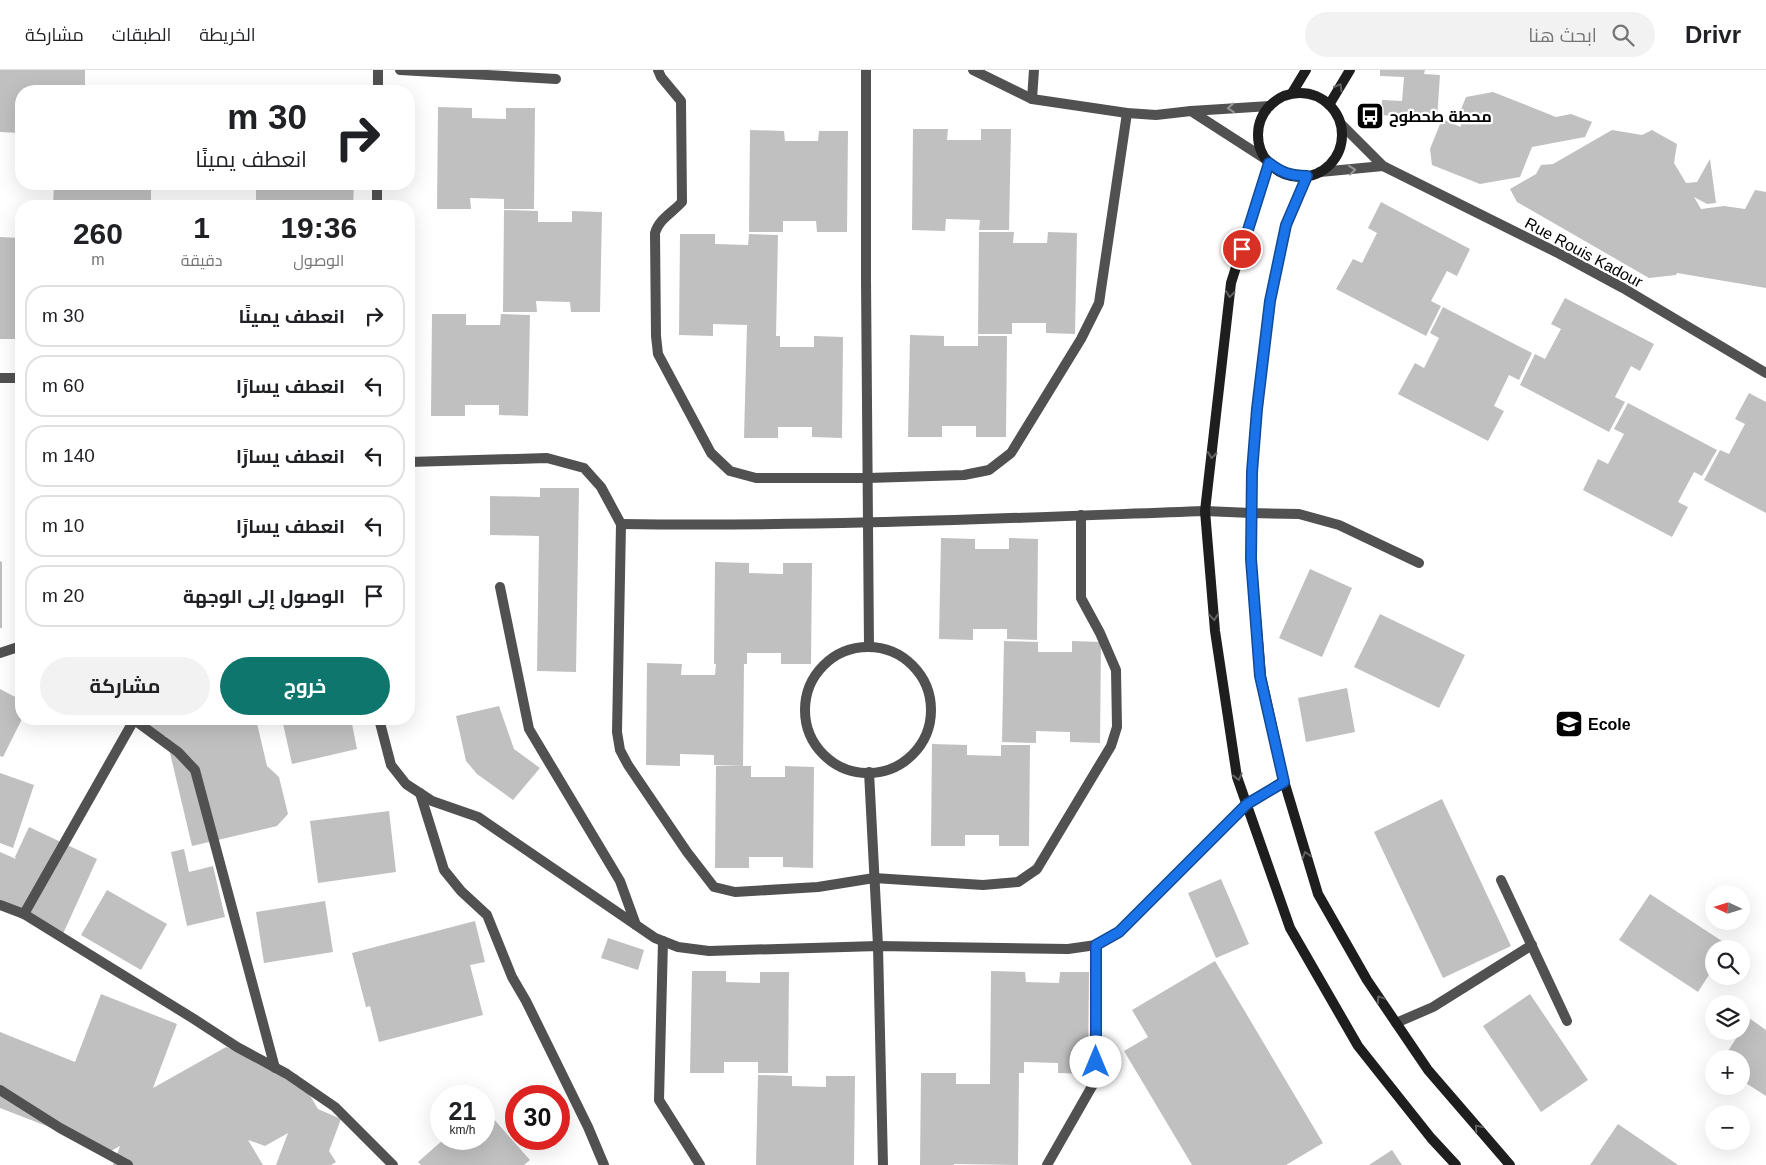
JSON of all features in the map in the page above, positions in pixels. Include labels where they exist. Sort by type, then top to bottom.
[{"type":"street","points":[[378,70],[378,85]]},
{"type":"street","points":[[400,70],[556,80]]},
{"type":"street","points":[[658,70],[661,77],[681,101],[682,193],[682,202],[658,224],[655,234],[656,336],[658,354],[711,453],[730,471],[756,478],[868,478],[964,475],[989,470],[1011,453],[1080,339],[1098,303],[1127,113]]},
{"type":"street","points":[[866,70],[869,648]]},
{"type":"street","points":[[973,70],[1032,99],[1127,113],[1156,115],[1191,110],[1270,106]]},
{"type":"street","points":[[1032,99],[1034,70]]},
{"type":"street","points":[[1292,93],[1306,70]]},
{"type":"street","points":[[1329,105],[1350,70]]},
{"type":"street","points":[[1320,172],[1331,163],[1339,152],[1342,138],[1341,124],[1335,111],[1316,96],[1305,93],[1292,93],[1280,98],[1270,106],[1263,116],[1259,128],[1259,141],[1268,161],[1231,283],[1205,511],[1215,631],[1238,777],[1290,928],[1358,1046],[1431,1138],[1456,1165]]},
{"type":"street","points":[[1191,110],[1268,161],[1280,172],[1294,176],[1307,176],[1320,172],[1384,166]]},
{"type":"street","points":[[1341,124],[1384,166]]},
{"type":"street","name":"Rue Rouis Kadour","points":[[1384,166],[1568,258],[1623,288],[1766,373]]},
{"type":"street","points":[[1307,176],[1286,225],[1270,301],[1257,409],[1251,514],[1251,559],[1260,676],[1284,782],[1318,894],[1367,980],[1428,1070],[1510,1165]]},
{"type":"street","points":[[0,378],[15,378]]},
{"type":"street","points":[[415,462],[547,458],[584,468],[601,486],[621,524],[617,732],[620,750],[628,765],[687,852],[714,887],[735,892],[818,887],[874,878],[982,885],[1018,882],[1037,869],[1112,746],[1117,727],[1116,670],[1100,633],[1081,598],[1081,515]]},
{"type":"street","points":[[621,524],[869,523],[1205,511],[1251,514],[1299,514],[1339,525],[1418,563]]},
{"type":"street","points":[[500,587],[528,729],[620,881],[636,925]]},
{"type":"street","points":[[879,647],[902,656],[919,671],[929,691],[931,712],[927,732],[916,751],[899,765],[879,772],[856,772],[836,764],[819,749],[809,730],[805,708],[809,688],[820,669],[837,655],[857,648],[869,648],[879,647]]},
{"type":"street","points":[[0,653],[15,648]]},
{"type":"street","points":[[24,914],[130,725]]},
{"type":"street","points":[[141,725],[178,752],[195,770],[275,1068]]},
{"type":"street","points":[[381,725],[391,765],[406,784],[432,801],[478,817],[654,938],[678,947],[710,951],[878,946],[1068,949],[1096,945],[1119,932],[1247,804],[1284,782]]},
{"type":"street","points":[[869,772],[878,946],[883,1165]]},
{"type":"street","points":[[420,793],[444,870],[461,891],[487,915],[512,977],[526,1001],[588,1127],[604,1165]]},
{"type":"street","points":[[1501,880],[1567,1021]]},
{"type":"street","points":[[0,904],[24,914],[335,1107],[393,1165]]},
{"type":"street","points":[[663,941],[659,1100],[700,1165]]},
{"type":"street","points":[[1047,1165],[1096,1081],[1096,945]]},
{"type":"street","points":[[1396,1023],[1433,1007],[1532,945]]},
{"type":"street","points":[[0,1090],[60,1128],[128,1165]]},
{"type":"building","points":[[0,70],[85,70],[85,85],[15,85],[15,133],[0,132]]},
{"type":"building","points":[[1380,70],[1425,70],[1424,74],[1440,75],[1437,119],[1381,115],[1382,100],[1402,101],[1404,77],[1380,76]]},
{"type":"building","points":[[1493,92],[1556,117],[1571,114],[1592,122],[1585,137],[1532,147],[1520,177],[1480,184],[1432,165],[1430,149],[1442,119],[1461,127],[1459,114],[1466,97]]},
{"type":"building","points":[[438,107],[472,108],[472,118],[506,119],[506,108],[535,108],[534,209],[504,209],[504,199],[470,198],[471,209],[437,209]]},
{"type":"building","points":[[913,129],[948,129],[947,140],[981,140],[981,129],[1011,129],[1009,230],[979,230],[980,220],[946,219],[945,231],[912,230]]},
{"type":"building","points":[[750,130],[784,131],[785,141],[818,141],[819,131],[848,131],[847,232],[817,232],[816,221],[783,221],[783,232],[749,232]]},
{"type":"building","points":[[1612,130],[1642,135],[1652,130],[1677,144],[1674,163],[1686,183],[1697,182],[1710,159],[1716,203],[1707,204],[1694,197],[1701,209],[1724,206],[1745,209],[1755,190],[1766,192],[1766,288],[1677,273],[1676,275],[1649,278],[1517,202],[1510,189],[1536,174],[1541,165],[1553,164]]},
{"type":"building","points":[[54,190],[151,190],[151,200],[53,200]]},
{"type":"building","points":[[256,190],[354,190],[353,200],[256,200]]},
{"type":"building","points":[[1381,202],[1470,249],[1457,276],[1447,271],[1431,301],[1441,306],[1426,336],[1336,289],[1353,259],[1362,263],[1377,233],[1368,228]]},
{"type":"building","points":[[504,210],[538,211],[538,222],[572,222],[572,211],[602,212],[600,312],[571,312],[570,302],[536,301],[537,312],[503,312]]},
{"type":"building","points":[[979,232],[1014,232],[1013,243],[1047,243],[1048,232],[1077,233],[1075,334],[1046,333],[1046,323],[1012,323],[1012,334],[978,334]]},
{"type":"building","points":[[680,234],[715,234],[715,244],[748,245],[749,234],[778,235],[776,336],[780,336],[780,347],[814,347],[814,336],[843,337],[842,438],[812,437],[812,427],[778,427],[778,438],[744,438],[747,325],[713,324],[713,336],[679,335]]},
{"type":"building","points":[[0,237],[15,238],[15,339],[0,339]]},
{"type":"building","points":[[1565,298],[1654,344],[1640,371],[1631,366],[1615,397],[1625,402],[1609,432],[1520,385],[1535,354],[1545,359],[1561,329],[1551,324]]},
{"type":"building","points":[[1443,307],[1532,353],[1519,380],[1509,375],[1494,406],[1504,411],[1488,441],[1398,394],[1415,363],[1424,368],[1439,338],[1430,333]]},
{"type":"building","points":[[432,314],[466,314],[466,325],[500,325],[501,314],[530,315],[528,416],[499,415],[499,405],[465,405],[465,416],[431,416]]},
{"type":"building","points":[[910,335],[944,336],[944,346],[978,346],[978,336],[1007,336],[1006,437],[976,437],[976,426],[942,426],[942,437],[908,437]]},
{"type":"building","points":[[1749,393],[1766,402],[1766,513],[1704,480],[1720,450],[1729,454],[1745,424],[1735,419]]},
{"type":"building","points":[[1628,403],[1717,450],[1702,476],[1694,472],[1678,502],[1688,507],[1672,537],[1583,490],[1598,459],[1608,464],[1624,434],[1614,429]]},
{"type":"building","points":[[540,488],[579,488],[576,672],[537,671],[539,536],[490,535],[490,496],[540,497]]},
{"type":"building","points":[[941,538],[975,539],[975,549],[1009,549],[1009,538],[1038,539],[1037,640],[1007,639],[1007,629],[973,629],[973,640],[939,639]]},
{"type":"building","points":[[0,561],[2,562],[2,628],[0,628]]},
{"type":"building","points":[[715,562],[749,563],[749,573],[783,574],[783,563],[812,563],[811,664],[781,664],[781,653],[747,653],[747,664],[744,664],[743,766],[714,765],[714,755],[680,754],[680,766],[646,765],[647,663],[682,664],[681,675],[715,675]]},
{"type":"building","points":[[1310,569],[1352,588],[1322,657],[1279,638]]},
{"type":"building","points":[[1380,614],[1465,655],[1439,708],[1354,667]]},
{"type":"building","points":[[1004,641],[1038,642],[1038,652],[1072,652],[1072,641],[1101,642],[1100,743],[1070,742],[1070,732],[1036,731],[1036,743],[1002,742]]},
{"type":"building","points":[[1347,688],[1355,732],[1306,742],[1298,698]]},
{"type":"building","points":[[0,689],[15,697],[15,725],[19,725],[3,757],[0,756]]},
{"type":"building","points":[[499,706],[514,749],[540,768],[513,800],[477,774],[466,761],[456,716]]},
{"type":"building","points":[[134,725],[257,725],[267,766],[279,777],[288,814],[277,826],[192,846],[166,736],[152,739]]},
{"type":"building","points":[[283,725],[352,725],[357,749],[292,764]]},
{"type":"building","points":[[932,744],[967,745],[967,755],[1001,756],[1001,745],[1030,745],[1029,846],[999,846],[999,835],[965,835],[965,846],[931,846]]},
{"type":"building","points":[[716,766],[751,766],[751,777],[785,777],[785,766],[814,767],[813,868],[783,867],[783,857],[749,857],[749,868],[715,868]]},
{"type":"building","points":[[0,773],[34,785],[13,848],[0,843]]},
{"type":"building","points":[[1442,799],[1511,946],[1443,978],[1374,832]]},
{"type":"building","points":[[389,811],[396,872],[318,883],[310,821]]},
{"type":"building","points":[[29,827],[97,859],[62,936],[0,907],[0,852],[16,859],[15,857]]},
{"type":"building","points":[[184,849],[189,872],[213,866],[225,917],[187,926],[171,852]]},
{"type":"building","points":[[1221,879],[1249,944],[1216,958],[1188,893]]},
{"type":"building","points":[[107,890],[167,924],[141,970],[81,935]]},
{"type":"building","points":[[1650,894],[1720,940],[1705,940],[1705,981],[1698,992],[1619,940]]},
{"type":"building","points":[[325,901],[333,952],[264,963],[256,912]]},
{"type":"building","points":[[475,921],[485,962],[470,965],[483,1015],[379,1042],[370,1006],[366,1007],[352,953]]},
{"type":"building","points":[[608,938],[644,950],[638,970],[601,958]]},
{"type":"building","points":[[1215,961],[1323,1143],[1286,1165],[1192,1165],[1124,1051],[1148,1037],[1132,1010]]},
{"type":"building","points":[[692,971],[726,971],[726,982],[760,983],[760,972],[789,972],[788,1073],[758,1073],[758,1062],[724,1062],[724,1073],[690,1073]]},
{"type":"building","points":[[991,971],[1025,972],[1026,982],[1059,983],[1060,972],[1089,972],[1088,1074],[1058,1073],[1058,1063],[1024,1062],[1024,1073],[1019,1073],[1018,1165],[920,1165],[921,1073],[956,1073],[956,1084],[990,1084]]},
{"type":"building","points":[[101,994],[177,1024],[153,1088],[226,1047],[298,1075],[318,1109],[341,1119],[329,1151],[336,1162],[331,1165],[276,1165],[288,1133],[265,1146],[248,1140],[263,1165],[113,1165],[120,1146],[111,1151],[0,1108],[0,1032],[75,1062]]},
{"type":"building","points":[[1530,994],[1588,1080],[1541,1112],[1483,1026]]},
{"type":"building","points":[[1750,1019],[1766,1030],[1766,1096],[1750,1086],[1750,1050],[1729,1050],[1735,1040],[1750,1040]]},
{"type":"building","points":[[758,1075],[792,1076],[792,1086],[826,1087],[826,1076],[855,1076],[854,1165],[756,1165]]},
{"type":"building","points":[[495,1120],[505,1132],[505,1150],[521,1150],[530,1160],[524,1165],[421,1165],[418,1162],[432,1150],[495,1150]]},
{"type":"building","points":[[1618,1124],[1678,1165],[1590,1165]]},
{"type":"building","points":[[1392,1150],[1402,1165],[1369,1165]]},
{"type":"place","name":"محطة طحطوح","points":[[1370,116]]},
{"type":"place","name":"Ecole","points":[[1569,724]]},
{"type":"route","points":[[1096,1062],[1096,945],[1119,932],[1247,804],[1284,782],[1260,676],[1251,559],[1252,472],[1257,409],[1270,301],[1286,225],[1307,176],[1294,176],[1280,172],[1269,163],[1242,249]]}]
